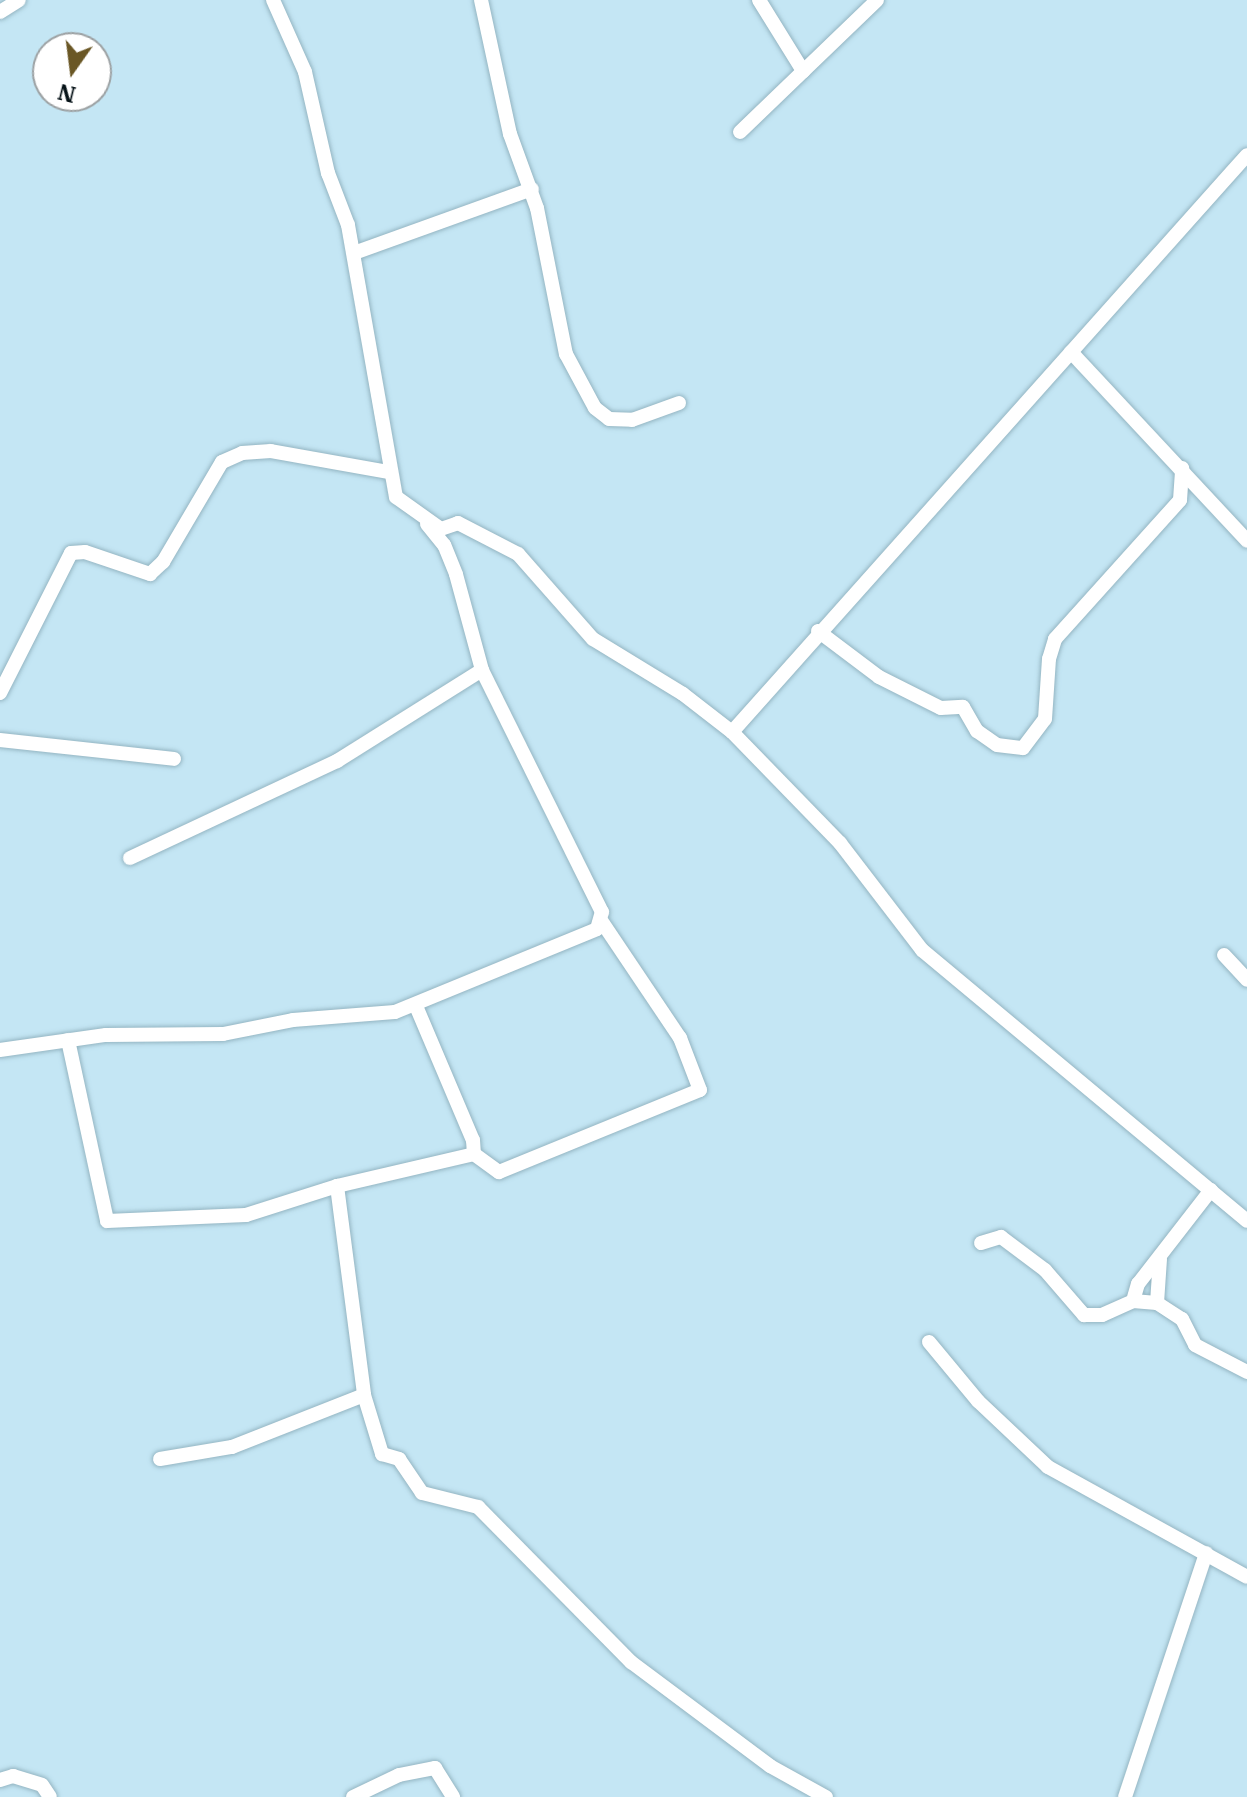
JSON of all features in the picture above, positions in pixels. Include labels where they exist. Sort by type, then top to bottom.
[{"type":"street","points":[[0,12],[19,0]]},
{"type":"street","points":[[273,0],[305,72],[328,173],[354,253],[389,472],[396,497],[424,520],[441,529],[458,523],[518,554],[593,639],[683,694],[732,732],[840,843],[922,950],[1247,1221]]},
{"type":"street","points":[[481,0],[510,134],[532,189],[566,354],[595,408],[619,421],[679,403]]},
{"type":"street","points":[[759,0],[803,71]]},
{"type":"street","points":[[740,132],[877,0]]},
{"type":"street","points":[[732,732],[818,631],[1247,155]]},
{"type":"street","points":[[354,253],[532,189]]},
{"type":"street","points":[[1071,352],[1247,541]]},
{"type":"street","points":[[0,693],[71,553],[150,574],[163,562],[222,462],[242,453],[271,451],[389,472]]},
{"type":"street","points":[[818,631],[879,677],[941,708],[963,707],[977,731],[997,745],[1023,748],[1045,719],[1049,659],[1055,639],[1180,500],[1182,468]]},
{"type":"street","points":[[68,1040],[107,1221],[246,1215],[337,1186],[474,1154],[499,1172],[700,1090],[680,1038],[602,922],[552,806],[482,670],[456,574],[444,545],[424,520]]},
{"type":"street","points":[[482,632],[482,670]]},
{"type":"street","points":[[130,858],[337,761],[482,670]]},
{"type":"street","points":[[0,740],[174,759]]},
{"type":"street","points":[[0,1050],[127,1033],[223,1034],[416,1006],[590,934],[602,922]]},
{"type":"street","points":[[1224,955],[1247,980]]},
{"type":"street","points":[[416,1006],[473,1140],[474,1154]]},
{"type":"street","points":[[337,1186],[364,1395],[382,1454],[399,1459],[422,1493],[478,1507],[631,1662],[770,1766],[826,1797]]},
{"type":"street","points":[[1133,1301],[1138,1284],[1160,1259],[1179,1225],[1211,1190]]},
{"type":"street","points":[[981,1243],[1001,1237],[1034,1260],[1084,1315],[1102,1315],[1133,1301],[1157,1303],[1182,1319],[1195,1345],[1247,1372]]},
{"type":"street","points":[[1157,1303],[1160,1259]]},
{"type":"street","points":[[929,1342],[978,1401],[1048,1467],[1247,1577]]},
{"type":"street","points":[[160,1459],[232,1447],[364,1395]]},
{"type":"street","points":[[1125,1797],[1206,1553]]},
{"type":"street","points":[[353,1797],[399,1775],[435,1768],[453,1797]]},
{"type":"street","points":[[0,1780],[13,1776],[42,1785],[50,1797]]}]
